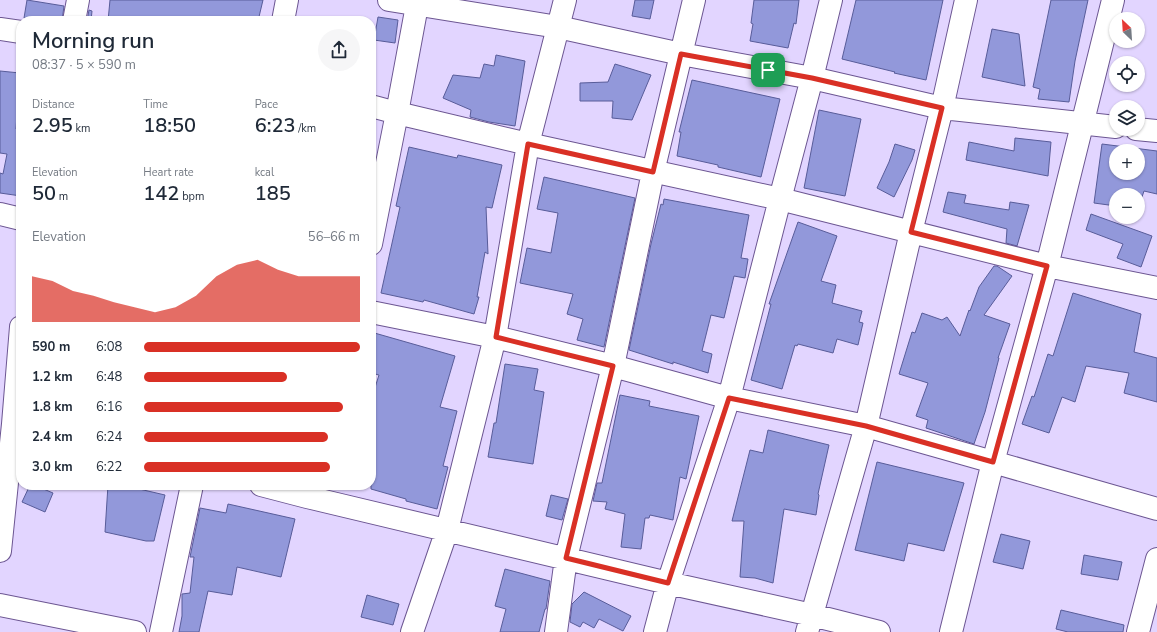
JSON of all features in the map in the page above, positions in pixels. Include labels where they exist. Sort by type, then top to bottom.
[{"type":"main road","points":[[75,16],[78,0]]},
{"type":"main road","points":[[284,16],[286,0]]},
{"type":"main road","points":[[389,0],[417,2],[558,27],[681,54],[812,78],[942,108],[1109,126]]},
{"type":"main road","points":[[412,632],[447,530],[496,337],[528,144],[565,0]]},
{"type":"main road","points":[[556,632],[566,558],[613,366],[653,172],[694,0]]},
{"type":"main road","points":[[655,632],[668,583],[729,398],[831,0]]},
{"type":"main road","points":[[810,623],[866,426],[911,232],[942,108],[966,0]]},
{"type":"main road","points":[[951,632],[993,462],[1047,266],[1114,0]]},
{"type":"main road","points":[[376,219],[417,2]]},
{"type":"main road","points":[[0,29],[16,31]]},
{"type":"main road","points":[[376,107],[528,144],[780,199],[1047,266],[1157,288]]},
{"type":"main road","points":[[1145,130],[1157,132]]},
{"type":"main road","points":[[0,214],[16,218]]},
{"type":"main road","points":[[376,313],[496,337],[613,366],[729,398],[866,426],[1157,509]]},
{"type":"main road","points":[[0,551],[16,376]]},
{"type":"main road","points":[[161,632],[191,490]]},
{"type":"main road","points":[[308,491],[447,530],[668,583],[810,623],[879,632]]},
{"type":"main road","points":[[1138,632],[1157,559]]},
{"type":"main road","points":[[0,605],[135,632]]},
{"type":"building","points":[[27,0],[64,6],[63,16],[24,16]]},
{"type":"building","points":[[110,0],[263,0],[259,16],[108,16]]},
{"type":"building","points":[[635,0],[654,0],[650,19],[632,16]]},
{"type":"building","points":[[754,0],[799,0],[796,24],[794,23],[788,48],[750,41],[753,24],[751,23]]},
{"type":"building","points":[[856,0],[943,0],[926,80],[842,59]]},
{"type":"building","points":[[1051,0],[1088,0],[1075,61],[1069,102],[1038,99],[1040,89],[1033,87]]},
{"type":"building","points":[[89,10],[92,11],[92,16],[88,16]]},
{"type":"building","points":[[378,17],[398,20],[395,43],[376,40]]},
{"type":"building","points":[[992,29],[1019,34],[1025,86],[982,77]]},
{"type":"building","points":[[496,55],[525,61],[515,126],[470,117],[471,110],[443,98],[453,75],[480,78],[484,64],[494,66]]},
{"type":"building","points":[[615,64],[651,75],[632,120],[612,118],[613,101],[580,101],[580,83],[608,82]]},
{"type":"building","points":[[0,71],[16,73],[16,195],[0,193],[0,173],[3,174],[7,154],[0,153]]},
{"type":"building","points":[[692,80],[780,99],[761,177],[718,167],[718,165],[677,156],[681,132],[679,132]]},
{"type":"building","points":[[819,110],[861,119],[845,196],[804,188]]},
{"type":"building","points":[[1015,138],[1051,142],[1048,176],[966,160],[969,142],[1014,151]]},
{"type":"building","points":[[895,144],[915,150],[912,160],[894,197],[877,188],[889,162]]},
{"type":"building","points":[[1102,144],[1109,145],[1109,180],[1145,180],[1145,149],[1157,151],[1157,194],[1145,191],[1145,188],[1109,188],[1109,205],[1094,203]]},
{"type":"building","points":[[409,147],[457,158],[458,155],[502,165],[492,208],[486,207],[488,254],[485,252],[477,297],[479,297],[474,314],[424,300],[423,302],[381,293],[400,207],[396,206]]},
{"type":"building","points":[[544,177],[635,198],[604,347],[577,340],[583,319],[567,314],[573,294],[520,283],[527,248],[551,253],[558,213],[537,209]]},
{"type":"building","points":[[948,192],[966,195],[964,203],[1009,210],[1010,202],[1029,205],[1017,246],[1006,243],[1007,229],[943,212]]},
{"type":"building","points":[[664,199],[749,215],[741,258],[748,259],[745,278],[734,276],[724,318],[711,315],[702,351],[712,354],[708,373],[629,350],[651,244],[661,204],[663,205]]},
{"type":"building","points":[[1091,214],[1109,220],[1109,224],[1119,224],[1152,236],[1141,267],[1117,258],[1123,244],[1086,230]]},
{"type":"building","points":[[798,222],[837,236],[821,281],[836,285],[832,303],[862,311],[859,322],[863,323],[858,345],[837,339],[833,353],[798,344],[797,346],[795,345],[782,389],[751,380],[771,304],[769,304]]},
{"type":"building","points":[[994,266],[997,266],[1012,276],[984,315],[1010,324],[998,358],[985,412],[974,444],[926,428],[928,420],[916,416],[928,383],[899,374],[912,332],[915,333],[922,313],[942,320],[947,317],[960,336],[979,287]]},
{"type":"building","points":[[1073,293],[1141,314],[1134,352],[1157,358],[1157,402],[1124,393],[1129,373],[1086,366],[1075,402],[1062,397],[1049,433],[1022,424],[1032,396],[1034,397],[1048,354],[1053,356]]},
{"type":"building","points":[[376,333],[455,356],[440,407],[457,411],[443,466],[448,467],[437,509],[406,501],[406,499],[374,490],[376,490],[376,384],[379,375],[376,374]]},
{"type":"building","points":[[505,364],[538,369],[534,390],[544,392],[533,464],[488,457],[494,423],[496,423]]},
{"type":"building","points":[[620,395],[650,401],[649,406],[699,416],[686,479],[680,477],[673,520],[650,515],[649,518],[645,518],[641,549],[621,547],[625,514],[605,509],[607,502],[593,501],[597,483],[602,483]]},
{"type":"building","points":[[768,430],[829,445],[818,494],[816,515],[784,509],[773,583],[755,578],[740,577],[744,521],[732,521],[750,450],[763,453]]},
{"type":"building","points":[[877,462],[964,483],[944,551],[908,543],[904,561],[855,550]]},
{"type":"building","points":[[28,490],[46,490],[53,493],[45,512],[22,502]]},
{"type":"building","points":[[108,490],[144,490],[165,495],[154,541],[146,541],[105,532]]},
{"type":"building","points":[[551,495],[568,499],[562,520],[546,516]]},
{"type":"building","points":[[228,504],[295,519],[281,577],[237,567],[232,595],[208,591],[199,632],[179,632],[182,616],[182,594],[190,593],[194,557],[190,557],[200,508],[226,513]]},
{"type":"building","points":[[1001,534],[1030,541],[1023,569],[993,562]]},
{"type":"building","points":[[1084,555],[1122,562],[1118,580],[1081,574]]},
{"type":"building","points":[[505,569],[550,581],[546,609],[539,632],[500,632],[506,609],[495,606]]},
{"type":"building","points":[[584,592],[631,616],[623,631],[599,619],[594,628],[583,622],[580,627],[570,622],[572,604]]},
{"type":"building","points":[[367,595],[399,604],[393,625],[361,617]]},
{"type":"building","points":[[1061,610],[1124,625],[1123,632],[1068,632],[1056,629]]},
{"type":"route","points":[[681,54],[768,70],[812,78],[942,108],[911,232],[1047,266],[993,462],[866,426],[729,398],[668,583],[566,558],[613,366],[496,337],[528,144],[653,172],[681,54]]}]
